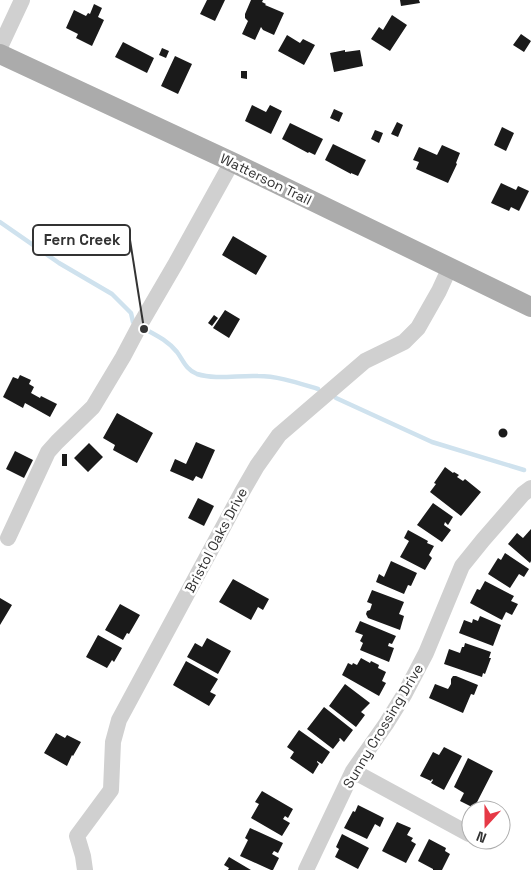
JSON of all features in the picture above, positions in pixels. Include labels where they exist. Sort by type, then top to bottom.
[{"type":"main road","name":"Watterson Trail","points":[[0,54],[232,162],[531,307]]},
{"type":"street","points":[[0,47],[22,0]]},
{"type":"street","points":[[8,538],[48,452],[93,407],[232,162]]},
{"type":"street","name":"Bristol Oaks Drive","points":[[85,870],[77,836],[111,790],[113,742],[119,720],[257,466],[279,435],[365,361],[404,342],[418,328],[450,267]]},
{"type":"street","name":"Sunny Crossing Drive","points":[[306,870],[352,771],[386,724],[426,653],[462,566],[482,540],[523,494],[531,488]]},
{"type":"street","points":[[352,771],[461,830]]},
{"type":"building","points":[[207,0],[225,0],[215,21],[200,14]]},
{"type":"building","points":[[251,0],[263,0],[262,2],[265,5],[284,13],[274,35],[263,30],[261,27],[255,40],[242,34],[248,21],[245,18],[245,14]]},
{"type":"building","points":[[400,0],[419,0],[420,3],[401,6]]},
{"type":"building","points":[[94,4],[102,8],[98,17],[104,20],[92,46],[76,38],[78,34],[66,28],[74,10],[86,16],[88,13],[90,14]]},
{"type":"building","points":[[392,15],[407,25],[390,51],[371,39],[379,27],[383,30]]},
{"type":"building","points":[[521,34],[531,41],[524,52],[513,45]]},
{"type":"building","points":[[287,35],[300,43],[303,39],[315,45],[304,65],[278,51]]},
{"type":"building","points":[[123,42],[154,58],[147,73],[115,57]]},
{"type":"building","points":[[162,48],[169,51],[166,58],[159,55]]},
{"type":"building","points":[[345,50],[345,52],[360,50],[363,66],[334,72],[330,53]]},
{"type":"building","points":[[175,56],[192,64],[178,94],[161,86]]},
{"type":"building","points":[[241,71],[247,71],[247,79],[241,78]]},
{"type":"building","points":[[252,105],[266,112],[270,105],[282,111],[271,134],[245,121]]},
{"type":"building","points":[[334,109],[343,113],[339,122],[330,118]]},
{"type":"building","points":[[397,122],[403,125],[398,137],[391,134]]},
{"type":"building","points":[[290,123],[323,139],[315,155],[282,139]]},
{"type":"building","points":[[502,127],[514,133],[506,151],[494,145]]},
{"type":"building","points":[[375,130],[383,133],[379,143],[371,139]]},
{"type":"building","points":[[333,144],[366,160],[358,176],[325,160]]},
{"type":"building","points":[[442,145],[460,153],[448,183],[416,169],[419,162],[413,160],[419,147],[437,155]]},
{"type":"building","points":[[501,183],[516,190],[518,186],[529,191],[519,211],[511,207],[509,211],[491,203]]},
{"type":"building","points":[[233,236],[267,256],[256,275],[222,255]]},
{"type":"building","points":[[225,310],[240,319],[229,338],[213,328]]},
{"type":"building","points":[[214,315],[218,318],[212,326],[208,323]]},
{"type":"building","points":[[20,375],[31,380],[29,384],[34,387],[31,393],[57,404],[50,417],[25,403],[23,408],[3,397],[13,377],[18,379]]},
{"type":"building","points":[[117,413],[153,433],[137,463],[113,450],[115,445],[103,438]]},
{"type":"building","points":[[503,429],[507,433],[503,437],[499,433]]},
{"type":"building","points":[[196,442],[215,450],[202,479],[196,476],[193,481],[170,471],[175,459],[186,464]]},
{"type":"building","points":[[89,443],[103,457],[88,472],[74,458]]},
{"type":"building","points":[[15,451],[33,460],[24,478],[6,469]]},
{"type":"building","points":[[62,454],[67,454],[67,466],[62,466]]},
{"type":"building","points":[[445,467],[459,475],[457,477],[463,481],[465,479],[481,492],[461,516],[430,492]]},
{"type":"building","points":[[198,498],[214,506],[204,526],[188,518]]},
{"type":"building","points":[[433,503],[453,517],[448,525],[445,522],[444,525],[451,530],[442,542],[417,525]]},
{"type":"building","points":[[531,529],[530,563],[508,544],[517,533],[523,538]]},
{"type":"building","points":[[408,530],[434,546],[429,555],[432,558],[425,570],[400,557],[409,541],[404,538]]},
{"type":"building","points":[[505,553],[529,569],[524,577],[519,574],[510,588],[488,574],[498,558],[501,560]]},
{"type":"building","points":[[391,561],[417,573],[411,586],[408,585],[404,594],[376,582],[379,574],[384,577]]},
{"type":"building","points":[[233,579],[269,599],[263,610],[258,607],[251,620],[219,602]]},
{"type":"building","points":[[485,581],[514,596],[511,601],[518,604],[512,615],[506,612],[502,620],[470,603],[477,589],[480,590]]},
{"type":"building","points":[[372,590],[404,602],[399,614],[404,616],[400,630],[368,618],[366,614],[372,604],[367,602]]},
{"type":"building","points":[[0,598],[12,605],[0,625]]},
{"type":"building","points":[[120,604],[140,615],[129,634],[127,633],[123,640],[105,630]]},
{"type":"building","points":[[480,616],[501,625],[493,646],[459,633],[464,620],[472,623],[473,619],[478,621]]},
{"type":"building","points":[[360,621],[396,636],[392,644],[389,643],[388,646],[394,648],[389,662],[360,650],[363,643],[360,641],[363,635],[355,632]]},
{"type":"building","points":[[98,635],[122,648],[114,662],[112,660],[107,668],[86,657]]},
{"type":"building","points":[[207,638],[231,651],[218,674],[187,657],[195,643],[202,647]]},
{"type":"building","points":[[465,643],[491,652],[489,658],[491,658],[482,677],[444,664],[449,649],[460,653]]},
{"type":"building","points":[[361,658],[379,665],[378,668],[386,672],[382,681],[386,683],[379,696],[342,675],[348,663],[357,665]]},
{"type":"building","points":[[186,661],[218,679],[210,692],[216,695],[209,706],[173,685]]},
{"type":"building","points":[[453,676],[478,685],[474,695],[471,694],[463,713],[429,698],[435,684],[448,689]]},
{"type":"building","points":[[345,684],[370,703],[361,712],[365,715],[356,727],[329,706]]},
{"type":"building","points":[[324,707],[353,730],[344,742],[340,738],[333,749],[307,729]]},
{"type":"building","points":[[299,730],[330,752],[322,764],[317,761],[319,764],[313,774],[290,758],[294,752],[287,747]]},
{"type":"building","points":[[56,733],[65,738],[67,735],[81,742],[67,766],[44,753]]},
{"type":"building","points":[[444,747],[462,756],[444,790],[431,783],[432,779],[431,781],[420,776],[433,752],[439,755]]},
{"type":"building","points":[[468,758],[493,771],[478,800],[460,801],[464,793],[454,787]]},
{"type":"building","points":[[262,791],[293,809],[288,818],[285,816],[283,819],[290,823],[282,836],[251,818],[259,804],[255,802]]},
{"type":"building","points":[[358,805],[384,818],[380,827],[375,824],[367,839],[344,828]]},
{"type":"building","points":[[397,822],[411,828],[407,835],[413,838],[411,841],[416,844],[406,863],[382,851]]},
{"type":"building","points":[[250,828],[283,843],[278,853],[274,851],[272,854],[279,858],[273,870],[240,856],[248,840],[245,838]]},
{"type":"building","points":[[342,834],[369,848],[358,869],[335,857],[339,849],[336,847]]},
{"type":"building","points":[[429,839],[446,848],[445,851],[450,854],[442,870],[433,870],[418,861]]},
{"type":"building","points":[[229,857],[251,870],[228,870],[229,868],[224,865]]},
{"type":"waterway","points":[[0,222],[59,263],[112,294],[131,313],[133,322],[167,342],[193,372],[212,377],[266,376],[318,389]]},
{"type":"waterway","points":[[336,398],[432,442],[524,470]]},
{"type":"place","name":"Fern Creek","points":[[144,329]]}]
